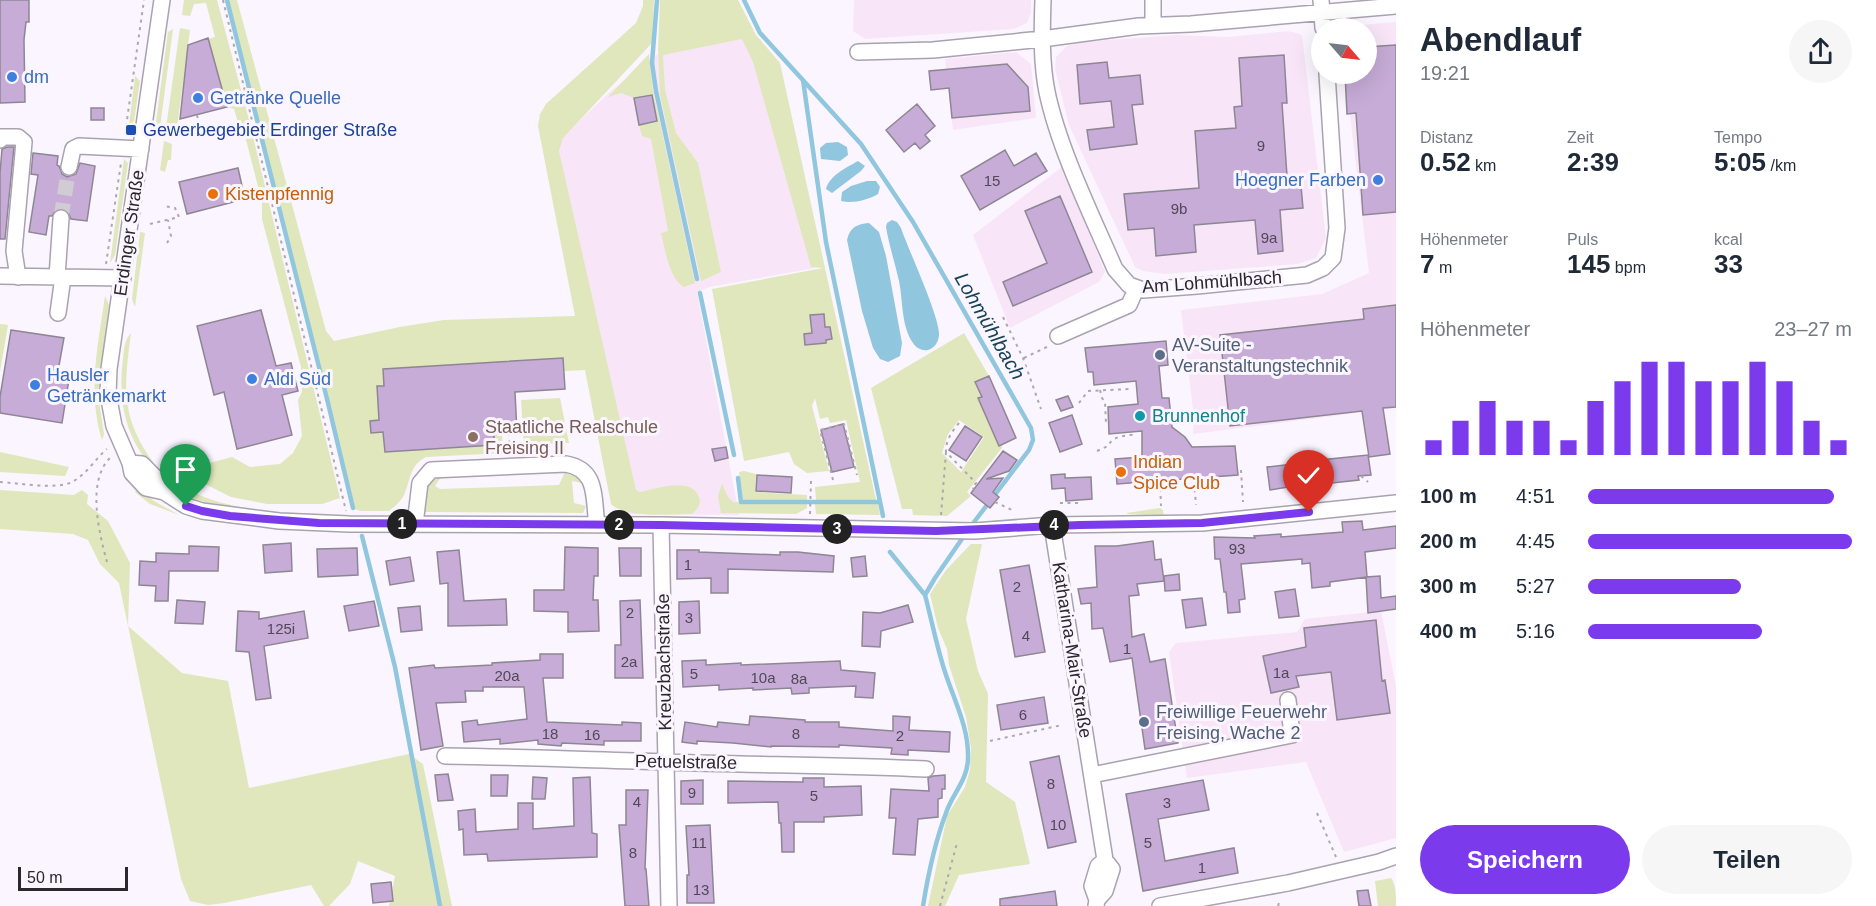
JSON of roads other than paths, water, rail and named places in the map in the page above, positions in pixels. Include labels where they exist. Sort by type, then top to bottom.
[{"type":"street","name":"Erdinger Straße","points":[[162,0],[108,394],[110,411],[120,443],[130,463],[142,464],[156,478],[164,492],[194,509],[230,516],[319,523],[947,526],[975,531],[1052,525],[1202,523],[1396,503]]},
{"type":"street","name":"Am Lohmühlbach","points":[[1042,0],[1042,39],[1047,92],[1055,120],[1075,176],[1115,269],[1123,280],[1136,289],[1154,290],[1307,275],[1323,268],[1333,258],[1337,228],[1328,84]]},
{"type":"street","points":[[1154,0],[1154,25]]},
{"type":"street","points":[[858,52],[933,50],[1154,25],[1322,14],[1396,6]]},
{"type":"street","points":[[0,138],[18,137],[24,142],[14,251],[18,277]]},
{"type":"street","points":[[69,167],[73,149],[79,146],[141,149]]},
{"type":"street","points":[[58,313],[61,218]]},
{"type":"street","points":[[0,276],[123,278]]},
{"type":"street","points":[[1057,339],[1129,305],[1136,289]]},
{"type":"street","points":[[415,524],[420,483],[431,470],[566,464],[583,470],[590,478],[597,525]]},
{"type":"street","name":"Kreuzbachstraße","points":[[661,525],[669,906]]},
{"type":"street","name":"Katharina-Mair-Straße","points":[[1052,525],[1105,860],[1112,869],[1106,891],[1097,904]]},
{"type":"street","points":[[1092,775],[1292,735],[1288,700]]},
{"type":"street","name":"Petuelstraße","points":[[445,756],[552,757],[926,769]]},
{"type":"street","points":[[1160,906],[1288,883],[1396,856]]},
{"type":"water","points":[[838,142],[847,147],[848,155],[840,161],[821,159],[820,148],[826,143]]},
{"type":"water","points":[[858,161],[865,166],[861,171],[832,193],[826,189],[835,176]]},
{"type":"water","points":[[876,181],[880,187],[878,194],[860,201],[841,201],[842,192],[851,186]]},
{"type":"water","points":[[892,220],[897,222],[901,228],[935,315],[939,336],[933,348],[928,350],[921,350],[916,346],[906,329],[899,281],[886,227],[887,223]]},
{"type":"water","points":[[869,223],[879,232],[886,256],[902,343],[900,356],[888,362],[880,359],[873,348],[862,311],[847,240],[855,227]]},
{"type":"waterway","points":[[227,0],[353,508]]},
{"type":"waterway","name":"Lohmühlbach","points":[[657,0],[652,63],[656,91],[697,279]]},
{"type":"waterway","name":"Lohmühlbach","points":[[744,0],[760,33],[861,144],[913,222],[1031,428],[1033,440],[1029,450],[971,526]]},
{"type":"waterway","name":"Lohmühlbach","points":[[803,80],[826,242],[883,516]]},
{"type":"waterway","name":"Lohmühlbach","points":[[700,293],[734,455]]},
{"type":"waterway","name":"Lohmühlbach","points":[[738,478],[741,502],[880,502]]},
{"type":"waterway","name":"Lohmühlbach","points":[[923,906],[938,835],[949,806],[963,780],[968,758],[964,726],[937,645],[925,595],[966,533]]},
{"type":"waterway","points":[[362,536],[395,667],[440,906]]},
{"type":"waterway","name":"Lohmühlbach","points":[[890,552],[925,595]]},
{"type":"tunnel","points":[[61,218],[69,167]]},
{"type":"place","name":"dm","points":[[12,77]]},
{"type":"place","name":"Getränke Quelle","points":[[198,98]]},
{"type":"place","name":"Gewerbegebiet Erdinger Straße","points":[[131,130]]},
{"type":"place","name":"Hoegner Farben","points":[[1378,180]]},
{"type":"place","name":"Kistenpfennig","points":[[213,194]]},
{"type":"place","name":"AV-Suite - Veranstaltungstechnik","points":[[1160,355]]},
{"type":"place","name":"Aldi Süd","points":[[252,379]]},
{"type":"place","name":"Hausler Getränkemarkt","points":[[35,385]]},
{"type":"place","name":"Brunnenhof","points":[[1140,416]]},
{"type":"place","name":"Staatliche Realschule Freising II","points":[[473,437]]},
{"type":"place","name":"Indian Spice Club","points":[[1121,472]]},
{"type":"place","name":"Freiwillige Feuerwehr Freising, Wache 2","points":[[1144,722]]}]
